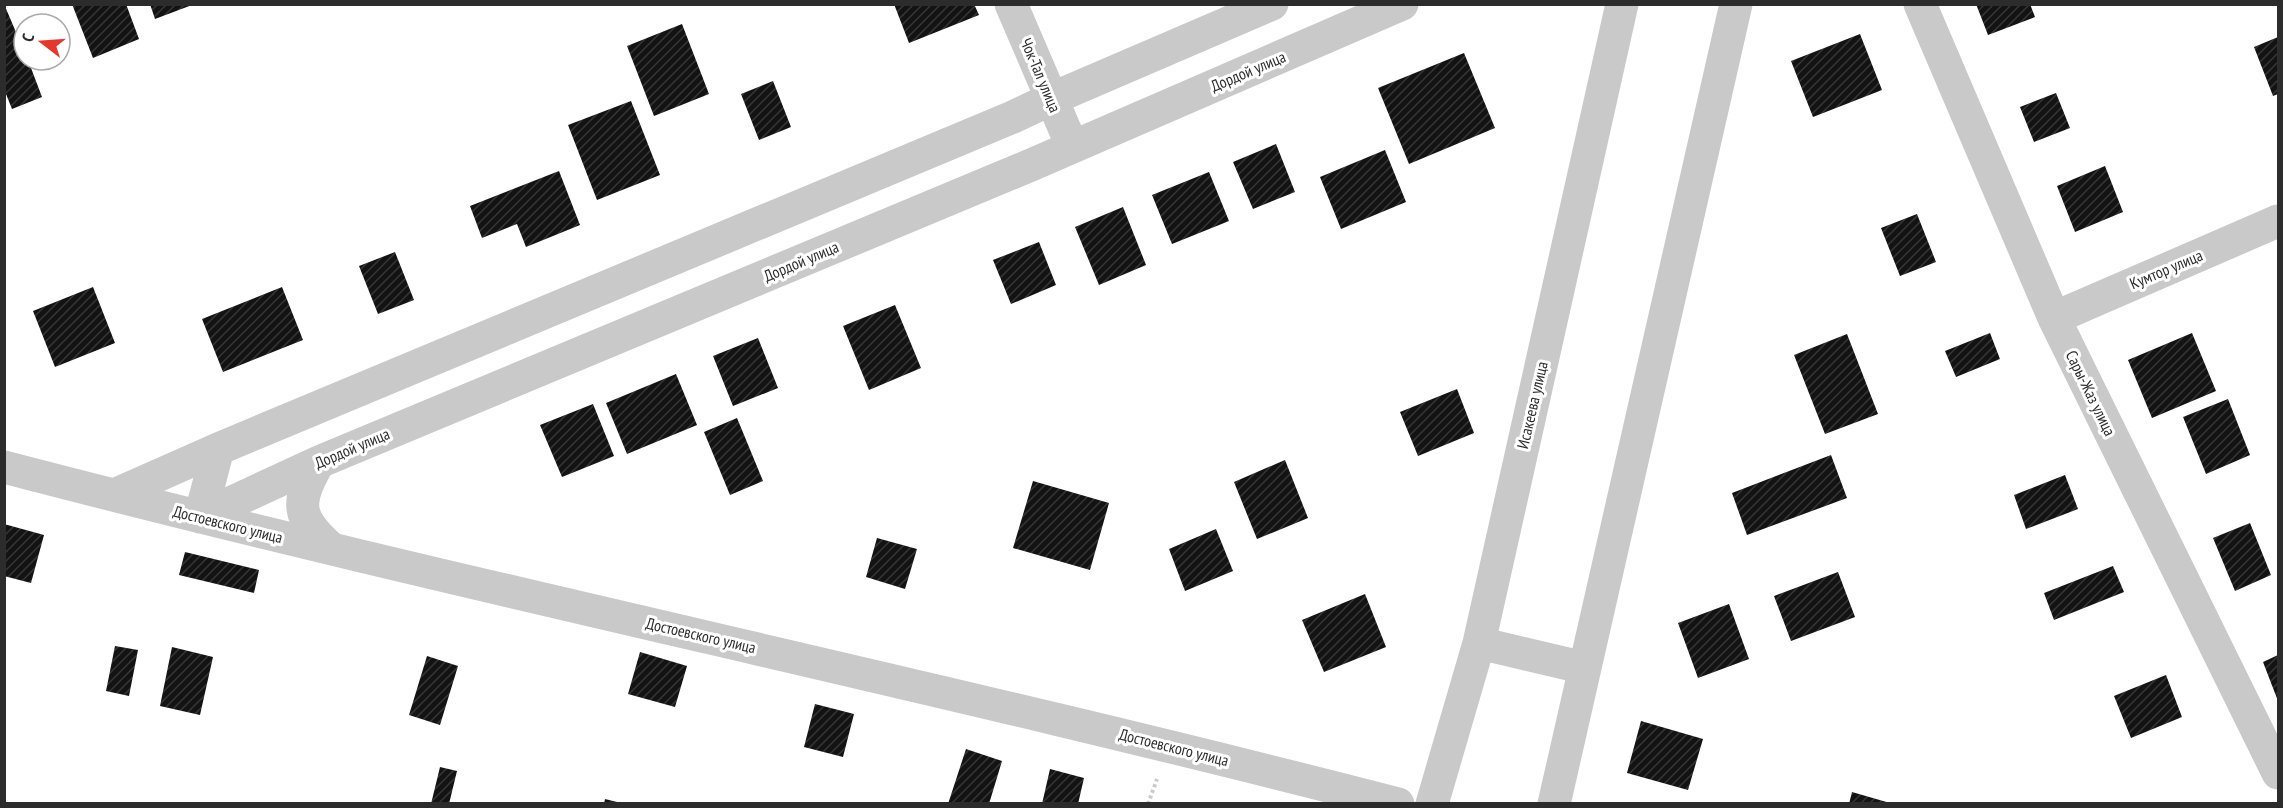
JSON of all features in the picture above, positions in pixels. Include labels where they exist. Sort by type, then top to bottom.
[{"type":"street","name":"Чок-Тал улица","points":[[1011,4],[1072,146]]},
{"type":"street","points":[[114,495],[218,449],[1002,122],[1272,4]]},
{"type":"street","name":"Дордой улица","points":[[200,517],[319,462],[1072,146],[1402,4]]},
{"type":"street","name":"Исакеева улица","points":[[1432,804],[1479,644],[1622,4]]},
{"type":"street","points":[[1554,804],[1736,4]]},
{"type":"street","name":"Сары-Жаз улица","points":[[1920,4],[2054,318],[2278,773]]},
{"type":"street","name":"Кумтор улица","points":[[2054,318],[2278,221]]},
{"type":"street","points":[[200,517],[218,449]]},
{"type":"street","points":[[319,462],[306,484],[302,500],[305,519],[316,536],[332,549]]},
{"type":"street","name":"Достоевского улица","points":[[4,467],[332,549],[1148,740],[1398,804]]},
{"type":"street","points":[[1479,644],[1584,668]]},
{"type":"building","points":[[4,4],[12,23],[12,72],[33,72],[42,97],[12,109],[4,89]]},
{"type":"building","points":[[72,4],[126,4],[139,39],[93,58]]},
{"type":"building","points":[[150,4],[192,4],[192,5],[155,19]]},
{"type":"building","points":[[894,4],[974,4],[979,15],[909,43]]},
{"type":"building","points":[[1976,4],[2030,4],[2035,17],[1988,35]]},
{"type":"building","points":[[682,24],[709,94],[654,116],[627,46]]},
{"type":"building","points":[[1860,34],[1882,90],[1813,117],[1791,61]]},
{"type":"building","points":[[2278,37],[2278,94],[2273,96],[2254,47]]},
{"type":"building","points":[[1464,53],[1495,128],[1409,164],[1378,88]]},
{"type":"building","points":[[773,81],[791,127],[759,140],[741,94]]},
{"type":"building","points":[[2056,93],[2070,128],[2034,142],[2020,107]]},
{"type":"building","points":[[631,101],[660,175],[597,200],[568,125]]},
{"type":"building","points":[[1276,144],[1295,192],[1253,209],[1233,162]]},
{"type":"building","points":[[1385,150],[1406,202],[1341,229],[1320,177]]},
{"type":"building","points":[[2105,166],[2123,212],[2075,232],[2057,186]]},
{"type":"building","points":[[559,171],[580,225],[526,247],[517,224],[482,238],[470,206]]},
{"type":"building","points":[[1209,172],[1229,221],[1172,244],[1152,195]]},
{"type":"building","points":[[1123,207],[1146,265],[1099,285],[1075,227]]},
{"type":"building","points":[[1917,214],[1936,262],[1900,276],[1881,228]]},
{"type":"building","points":[[1039,242],[1056,285],[1011,304],[993,260]]},
{"type":"building","points":[[395,252],[414,300],[378,314],[359,266]]},
{"type":"building","points":[[93,287],[115,343],[55,367],[33,311]]},
{"type":"building","points":[[282,287],[303,340],[223,372],[202,319]]},
{"type":"building","points":[[895,305],[921,368],[869,390],[843,326]]},
{"type":"building","points":[[1990,333],[2000,359],[1956,377],[1945,351]]},
{"type":"building","points":[[2192,333],[2216,391],[2152,418],[2128,360]]},
{"type":"building","points":[[1847,334],[1878,414],[1825,434],[1794,355]]},
{"type":"building","points":[[758,338],[778,388],[733,406],[713,356]]},
{"type":"building","points":[[676,374],[697,425],[627,454],[606,403]]},
{"type":"building","points":[[1457,389],[1474,433],[1418,456],[1400,412]]},
{"type":"building","points":[[2228,399],[2250,455],[2206,474],[2183,417]]},
{"type":"building","points":[[593,404],[614,456],[562,477],[540,425]]},
{"type":"building","points":[[737,418],[763,481],[730,495],[704,432]]},
{"type":"building","points":[[1831,455],[1847,498],[1747,535],[1732,493]]},
{"type":"building","points":[[1285,460],[1308,518],[1257,539],[1234,482]]},
{"type":"building","points":[[2065,475],[2078,509],[2026,529],[2014,495]]},
{"type":"building","points":[[1033,481],[1109,503],[1090,570],[1013,548]]},
{"type":"building","points":[[2250,523],[2271,575],[2235,591],[2213,538]]},
{"type":"building","points":[[4,524],[44,535],[31,583],[4,576]]},
{"type":"building","points":[[1216,529],[1233,571],[1185,591],[1169,549]]},
{"type":"building","points":[[877,538],[917,549],[905,589],[866,577]]},
{"type":"building","points":[[185,552],[259,570],[254,593],[179,575]]},
{"type":"building","points":[[2113,566],[2124,592],[2054,620],[2044,593]]},
{"type":"building","points":[[1838,572],[1855,617],[1791,641],[1774,596]]},
{"type":"building","points":[[1365,594],[1386,647],[1324,672],[1302,620]]},
{"type":"building","points":[[1729,604],[1749,659],[1698,678],[1678,623]]},
{"type":"building","points":[[115,646],[138,650],[129,696],[106,691]]},
{"type":"building","points":[[172,647],[213,657],[200,715],[160,706]]},
{"type":"building","points":[[640,652],[687,666],[675,707],[628,694]]},
{"type":"building","points":[[2278,655],[2278,701],[2263,662]]},
{"type":"building","points":[[427,656],[458,666],[440,725],[409,715]]},
{"type":"building","points":[[2166,675],[2182,717],[2131,738],[2114,696]]},
{"type":"building","points":[[815,704],[854,714],[843,757],[804,747]]},
{"type":"building","points":[[1641,721],[1703,739],[1688,790],[1627,773]]},
{"type":"building","points":[[966,749],[1002,761],[989,804],[948,804]]},
{"type":"building","points":[[440,767],[457,771],[449,804],[431,804]]},
{"type":"building","points":[[1050,769],[1084,778],[1078,804],[1042,804]]},
{"type":"building","points":[[1852,792],[1890,803],[1890,804],[1849,804]]},
{"type":"building","points":[[605,799],[621,803],[604,804]]}]
